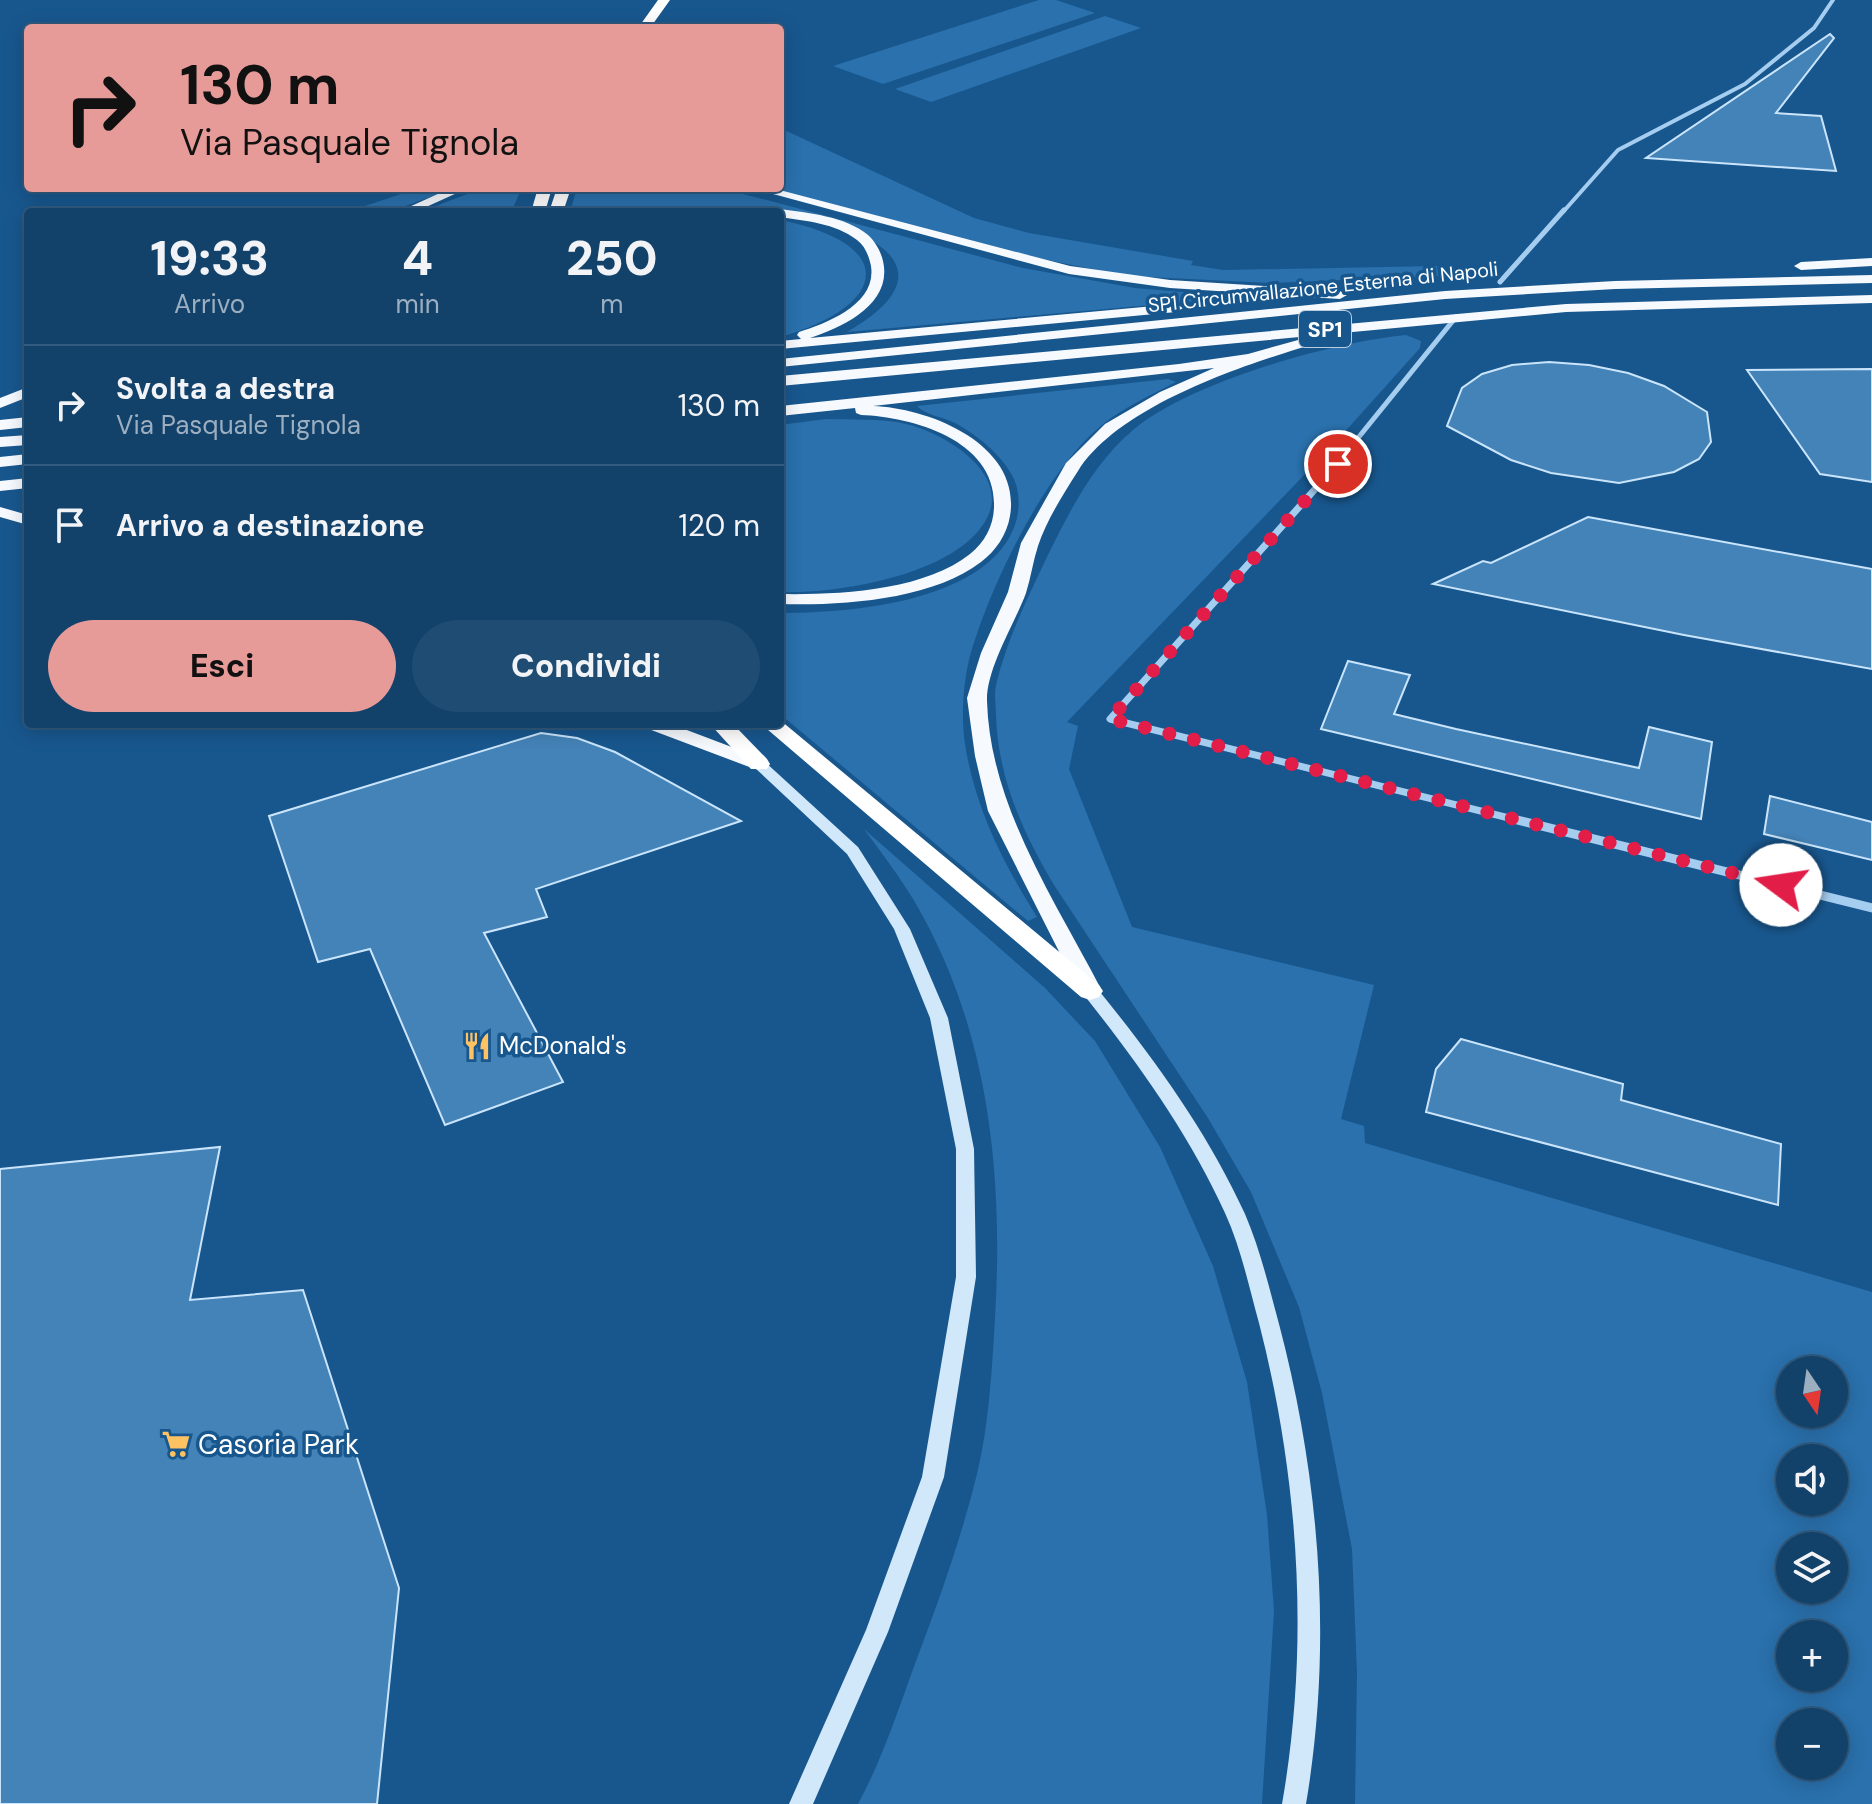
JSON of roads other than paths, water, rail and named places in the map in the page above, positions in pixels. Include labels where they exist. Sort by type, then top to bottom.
[{"type":"highway","points":[[647,24],[664,0]]},
{"type":"highway","points":[[414,208],[452,192]]},
{"type":"highway","points":[[772,192],[1069,270],[1170,284],[1410,298]]},
{"type":"highway","points":[[784,214],[839,226],[866,240],[879,265],[879,280],[873,293],[838,321],[784,341]]},
{"type":"highway","points":[[784,343],[1326,294],[1872,262]]},
{"type":"highway","name":"SP1 Circumvallazione Esterna di Napoli","points":[[784,363],[1410,298],[1615,285],[1872,279]]},
{"type":"highway","name":"SP1 Circumvallazione Esterna di Napoli","points":[[784,381],[1566,308],[1872,299]]},
{"type":"highway","points":[[1767,302],[1872,309]]},
{"type":"highway","name":"SP1","points":[[784,412],[1179,369],[1250,358],[1297,343],[1386,323]]},
{"type":"highway","points":[[1090,991],[998,811],[985,756],[977,698],[990,653],[1017,592],[1030,543],[1072,466],[1111,427],[1165,395],[1250,358]]},
{"type":"highway","points":[[0,403],[24,394]]},
{"type":"highway","points":[[784,412],[871,410],[933,423],[966,439],[991,463],[1003,495],[1002,520],[991,543],[966,563],[928,581],[863,597],[784,599]]},
{"type":"highway","points":[[0,425],[24,422]]},
{"type":"highway","points":[[0,442],[24,440]]},
{"type":"highway","points":[[0,462],[24,459]]},
{"type":"highway","points":[[0,486],[24,483]]},
{"type":"highway","points":[[0,512],[24,519]]},
{"type":"highway","points":[[664,728],[759,764]]},
{"type":"highway","points":[[725,728],[759,764]]},
{"type":"highway","points":[[777,728],[1090,991]]},
{"type":"main road","points":[[759,764],[853,851],[902,929],[939,1018],[965,1149],[966,1277],[933,1477],[877,1632],[801,1804]]},
{"type":"main road","points":[[1090,991],[1131,1040],[1201,1148],[1236,1215],[1284,1376],[1300,1471],[1309,1572],[1307,1680],[1294,1804]]},
{"type":"street","points":[[1500,282],[1618,150],[1745,84],[1814,28],[1833,0]]},
{"type":"street","points":[[1456,317],[1338,464],[1110,719],[1872,908]]},
{"type":"place","name":"McDonald's","points":[[477,1046]]},
{"type":"place","name":"Casoria Park","points":[[176,1444]]}]
